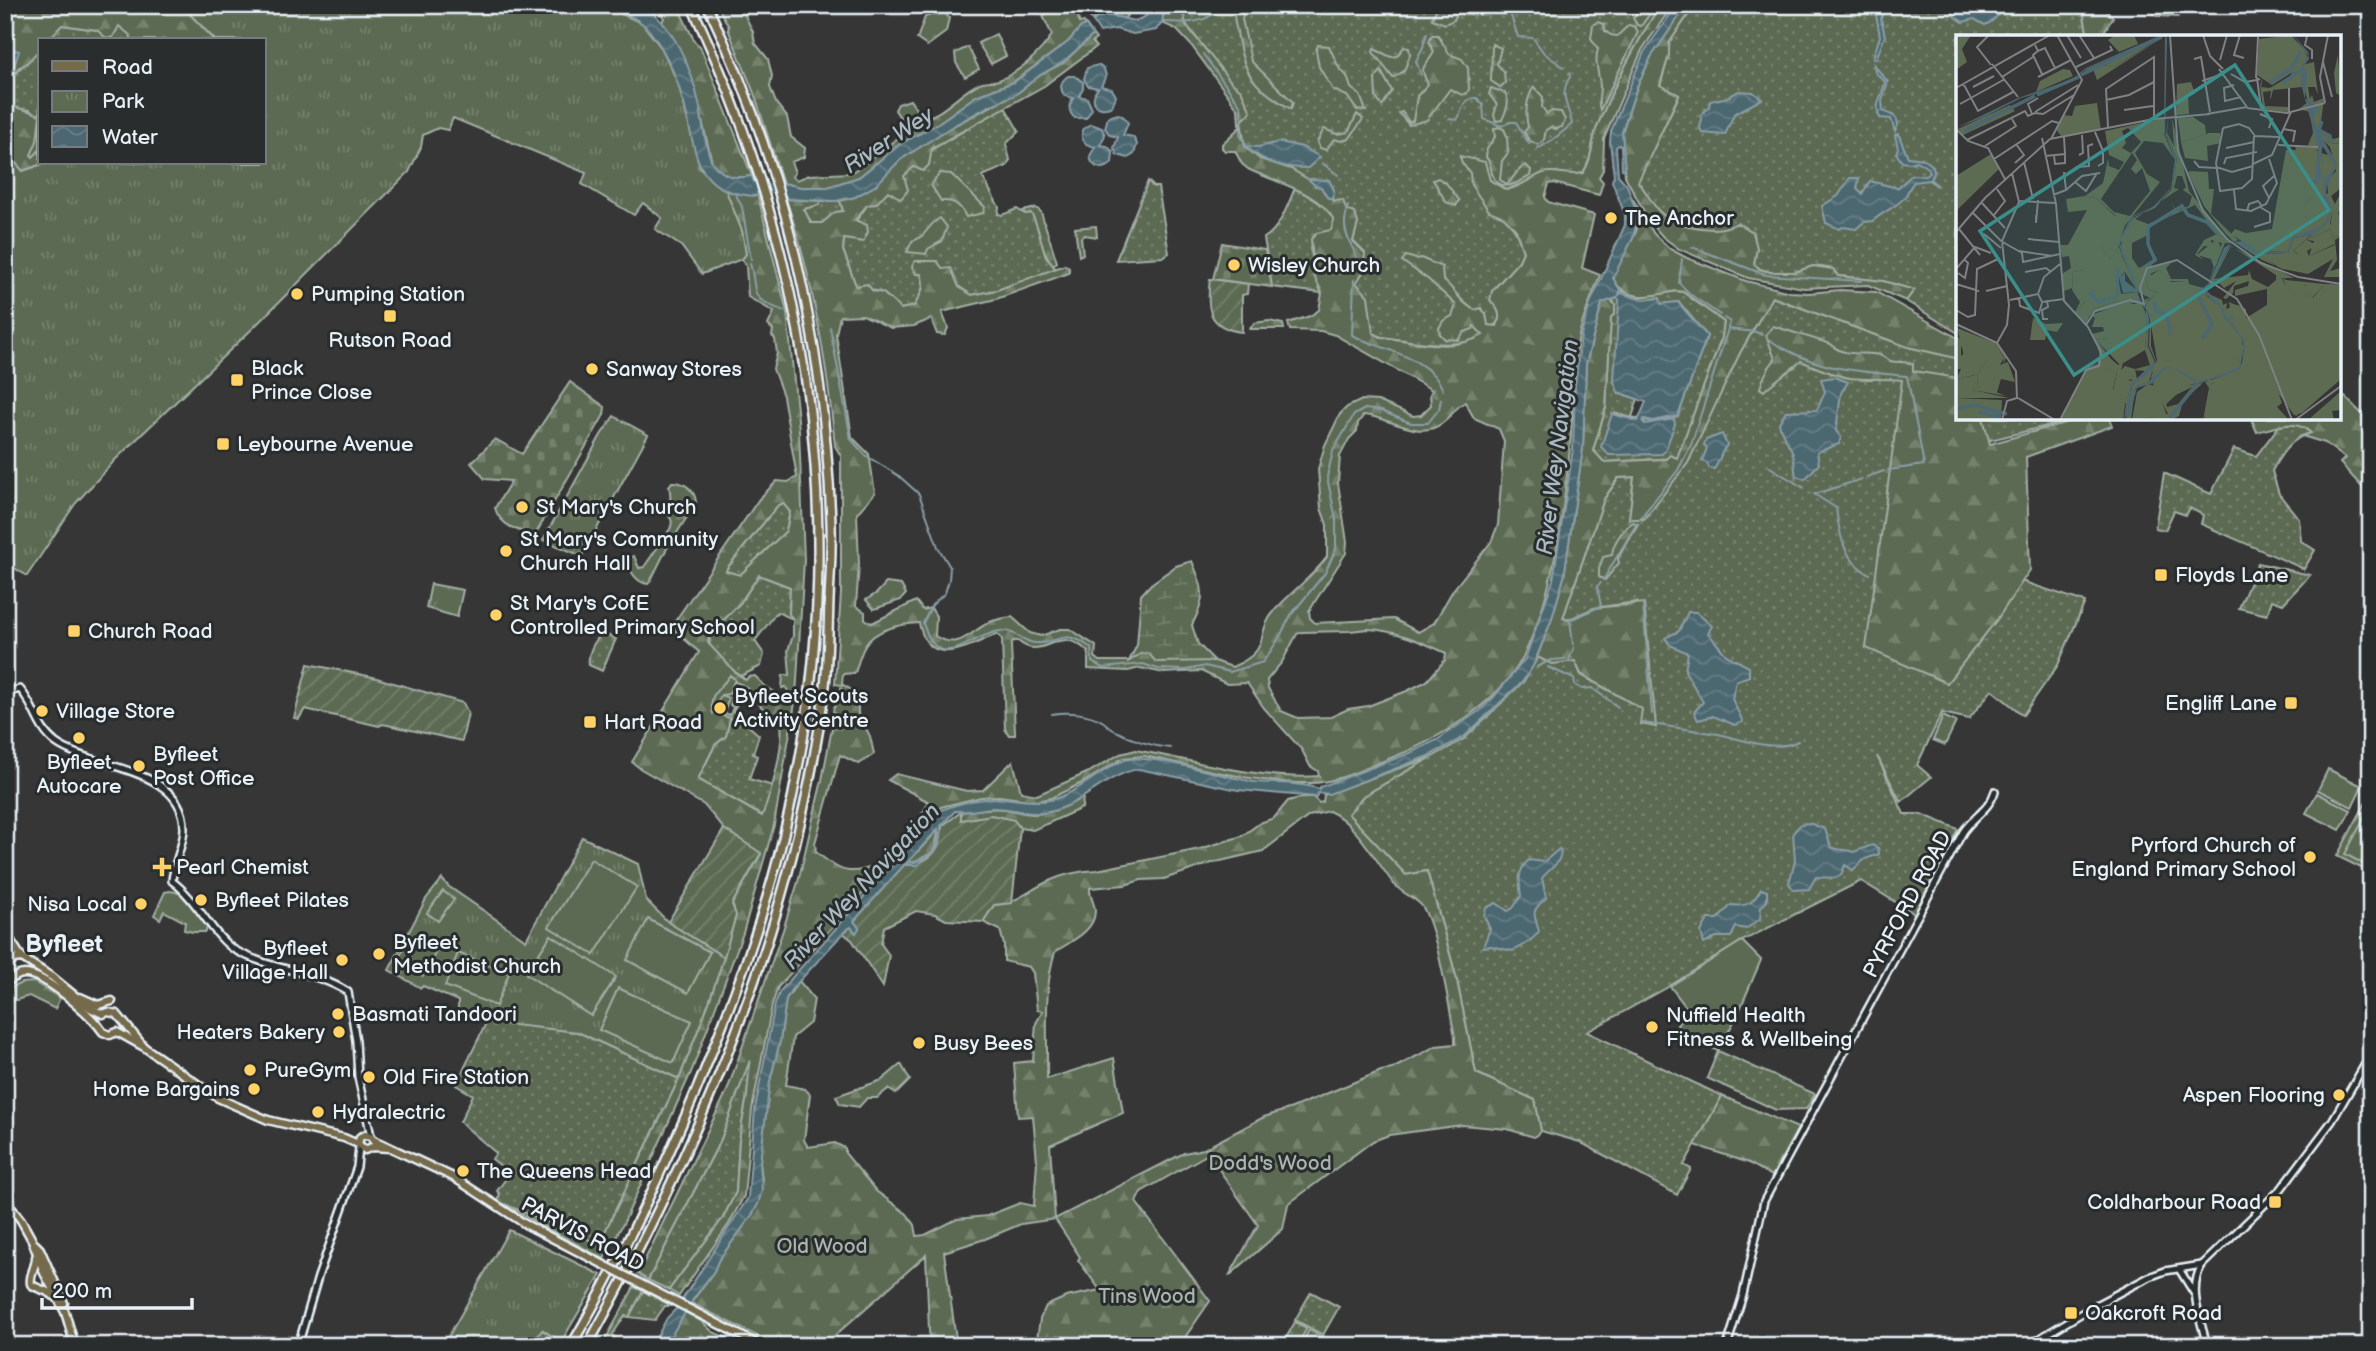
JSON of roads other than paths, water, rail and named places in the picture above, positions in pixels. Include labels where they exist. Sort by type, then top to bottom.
[{"type":"highway","points":[[571,1346],[618,1260],[675,1142],[743,972],[765,906],[786,826],[807,714],[817,596],[818,528],[814,442],[795,314],[760,177],[729,89],[691,5]]},
{"type":"highway","points":[[587,1346],[688,1149],[736,1031],[778,914],[810,782],[826,681],[832,527],[827,441],[810,319],[775,178],[744,89],[707,5]]},
{"type":"main road","points":[[5,932],[27,969],[5,984]]},
{"type":"main road","points":[[5,940],[12,971],[47,982],[99,1025],[106,1034],[117,1032],[144,1046],[204,1090],[242,1110],[290,1126],[371,1143]]},
{"type":"main road","points":[[5,972],[11,964],[24,960]]},
{"type":"main road","points":[[24,960],[90,1008],[103,1014],[117,1014],[121,1022],[144,1046]]},
{"type":"main road","points":[[75,995],[98,1005],[112,1002]]},
{"type":"main road","points":[[99,1025],[103,1014]]},
{"type":"main road","points":[[117,1032],[121,1022]]},
{"type":"main road","points":[[360,1141],[371,1143]]},
{"type":"main road","name":"PARVIS ROAD","points":[[371,1143],[390,1148],[453,1177],[525,1224],[761,1346]]},
{"type":"main road","points":[[5,1200],[32,1240],[46,1276],[65,1312]]},
{"type":"main road","points":[[32,1240],[40,1249],[55,1282],[75,1346]]},
{"type":"main road","points":[[35,1248],[36,1260],[30,1278],[31,1284],[36,1288],[42,1287]]},
{"type":"main road","points":[[33,1273],[46,1276]]},
{"type":"main road","points":[[42,1287],[46,1276]]},
{"type":"main road","points":[[42,1287],[61,1304]]},
{"type":"street","points":[[5,693],[20,689],[41,727],[60,746],[148,778],[174,799],[184,828],[173,867],[172,881],[193,900],[228,946],[246,955],[331,983],[348,992],[356,1041],[358,1077],[371,1143],[357,1167],[318,1277],[298,1346]]},
{"type":"street","name":"PYRFORD ROAD","points":[[1727,1346],[1743,1295],[1764,1201],[1963,832],[1988,806],[1996,791]]},
{"type":"street","points":[[2207,1346],[2194,1293],[2194,1282],[2203,1265],[2281,1189],[2332,1121],[2371,1054]]},
{"type":"street","points":[[357,1167],[360,1141],[368,1118]]},
{"type":"street","points":[[2027,1346],[2149,1277],[2203,1265]]},
{"type":"street","points":[[2179,1269],[2194,1293]]},
{"type":"water","points":[[611,5],[643,5],[664,24],[680,48],[691,75],[712,162],[730,176],[752,176],[758,196],[721,188],[709,179],[696,154],[680,90],[662,49],[642,24]]},
{"type":"water","points":[[1151,5],[1165,5],[1162,23],[1156,30],[1133,34],[1116,29],[1100,32],[1093,21],[1103,16],[1114,16],[1136,21],[1146,16]]},
{"type":"water","points":[[1677,5],[1687,5],[1651,57],[1637,86],[1622,132],[1625,169],[1622,169],[1621,146],[1616,147],[1618,175],[1627,185],[1638,217],[1633,238],[1613,278],[1620,290],[1619,295],[1621,293],[1642,300],[1660,298],[1661,304],[1678,302],[1707,336],[1678,416],[1653,421],[1644,419],[1645,424],[1674,419],[1675,424],[1665,451],[1662,454],[1609,455],[1601,447],[1612,414],[1638,421],[1646,402],[1618,392],[1614,381],[1619,300],[1617,298],[1602,303],[1586,364],[1583,448],[1564,577],[1551,621],[1533,666],[1523,681],[1464,737],[1431,755],[1329,794],[1318,793],[1316,797],[1238,790],[1139,769],[1120,775],[1067,806],[1045,813],[993,808],[955,811],[941,826],[941,837],[934,853],[917,865],[904,865],[854,921],[859,928],[856,933],[851,927],[846,930],[791,990],[786,999],[780,1041],[770,1081],[760,1162],[762,1190],[758,1204],[718,1261],[668,1341],[664,1346],[652,1346],[667,1318],[676,1309],[748,1198],[755,1109],[775,1004],[780,991],[941,810],[986,798],[1050,800],[1070,792],[1115,764],[1137,758],[1169,762],[1242,780],[1296,784],[1319,789],[1437,740],[1479,711],[1525,659],[1553,580],[1573,449],[1575,385],[1581,335],[1591,301],[1625,225],[1625,215],[1612,181],[1611,131],[1644,52]],"holes":[[[938,829],[939,836],[934,851],[915,862],[907,863]]]},
{"type":"water","points":[[1879,5],[1885,5],[1881,19],[1885,36],[1876,59],[1873,58],[1880,36],[1876,15]]},
{"type":"water","points":[[1949,5],[2044,5],[2006,8],[1985,25],[1974,19],[1963,22],[1954,16]]},
{"type":"water","points":[[1086,25],[1093,35],[1062,63],[1040,75],[1015,95],[951,127],[900,160],[875,186],[855,197],[836,201],[786,199],[783,183],[800,187],[828,187],[859,177],[900,144],[937,124],[976,96],[1014,82],[1068,42]]},
{"type":"water","points":[[15,50],[19,51],[8,77],[5,75],[5,58]]},
{"type":"water","points":[[1098,65],[1104,69],[1106,76],[1101,86],[1112,89],[1116,96],[1112,106],[1107,108],[1098,107],[1094,97],[1098,88],[1088,86],[1084,79],[1087,68]]},
{"type":"water","points":[[1874,65],[1888,82],[1882,100],[1883,111],[1896,119],[1898,125],[1895,131],[1891,119],[1880,118],[1878,113],[1885,82],[1875,72]]},
{"type":"water","points":[[1068,76],[1075,76],[1083,82],[1079,96],[1087,98],[1092,109],[1086,118],[1075,118],[1070,111],[1074,98],[1065,96],[1061,88],[1063,80]]},
{"type":"water","points":[[1739,91],[1753,92],[1762,99],[1734,114],[1725,135],[1702,133],[1700,116],[1709,107],[1710,101]]},
{"type":"water","points":[[1118,114],[1128,123],[1123,135],[1133,137],[1137,144],[1134,154],[1128,158],[1117,155],[1114,148],[1118,137],[1110,135],[1105,128],[1108,117]]},
{"type":"water","points":[[1091,124],[1102,128],[1105,135],[1100,145],[1107,146],[1113,152],[1112,163],[1105,167],[1098,167],[1093,163],[1090,156],[1095,147],[1086,144],[1082,138],[1082,130]]},
{"type":"water","points":[[1898,134],[1908,157],[1924,159],[1933,166],[1934,173],[1930,179],[1938,186],[1928,180],[1914,182],[1898,204],[1856,229],[1839,229],[1826,223],[1822,206],[1838,196],[1850,178],[1859,178],[1857,189],[1862,194],[1870,181],[1897,188],[1912,175],[1925,176],[1930,173],[1928,168],[1916,161],[1902,162],[1896,153],[1898,148],[1895,135]]},
{"type":"water","points":[[1280,142],[1302,147],[1320,157],[1308,168],[1290,167],[1260,157],[1245,146],[1258,147]]},
{"type":"water","points":[[1308,179],[1329,180],[1334,190],[1332,199],[1327,197],[1321,187]]},
{"type":"water","points":[[1835,377],[1848,382],[1841,393],[1836,431],[1841,437],[1839,444],[1817,452],[1819,464],[1805,479],[1796,476],[1793,454],[1779,423],[1786,411],[1817,410],[1825,392],[1821,379]]},
{"type":"water","points":[[1722,434],[1727,445],[1714,469],[1709,468],[1707,463],[1702,461],[1707,448],[1704,445],[1706,440]]},
{"type":"water","points":[[1688,612],[1696,612],[1712,626],[1708,633],[1726,655],[1749,667],[1749,676],[1736,681],[1732,699],[1743,722],[1735,725],[1713,716],[1698,720],[1694,712],[1703,702],[1685,671],[1688,653],[1670,645],[1665,638],[1679,631]]},
{"type":"water","points":[[1809,823],[1825,829],[1831,847],[1854,852],[1872,845],[1878,848],[1879,854],[1865,859],[1853,870],[1845,865],[1841,875],[1836,878],[1816,877],[1809,889],[1793,890],[1789,883],[1795,861],[1793,833],[1801,824]]},
{"type":"water","points":[[1559,849],[1559,859],[1542,878],[1546,898],[1535,913],[1539,931],[1527,943],[1512,951],[1483,947],[1490,929],[1484,916],[1486,908],[1496,903],[1508,911],[1513,908],[1521,896],[1520,876],[1525,864],[1529,860],[1544,862]]},
{"type":"water","points":[[1761,889],[1767,891],[1767,901],[1761,907],[1760,919],[1746,929],[1736,927],[1731,937],[1716,937],[1704,944],[1701,932],[1708,919],[1718,919],[1731,905],[1749,903]]},
{"type":"waterway","points":[[1163,22],[1203,19],[1216,12],[1221,5]]},
{"type":"waterway","points":[[1511,5],[1511,16],[1518,37],[1533,38],[1544,53],[1563,67]]},
{"type":"waterway","points":[[1421,75],[1416,61],[1427,33]]},
{"type":"waterway","points":[[1203,54],[1241,106],[1242,120]]},
{"type":"waterway","points":[[1538,148],[1572,124],[1565,101],[1569,73]]},
{"type":"waterway","points":[[1449,119],[1457,120],[1466,102],[1477,98],[1483,105],[1484,119],[1501,126],[1516,122],[1529,144]]},
{"type":"waterway","points":[[1241,129],[1240,135],[1247,146]]},
{"type":"waterway","points":[[1322,163],[1338,175]]},
{"type":"waterway","name":"River Wey","points":[[756,187],[795,191]]},
{"type":"waterway","points":[[735,193],[742,207],[751,259]]},
{"type":"waterway","points":[[1348,206],[1345,230],[1357,259],[1356,272]]},
{"type":"waterway","points":[[1692,247],[1766,275],[1861,281]]},
{"type":"waterway","points":[[1682,259],[1679,283],[1720,315]]},
{"type":"waterway","points":[[750,263],[759,298],[784,311]]},
{"type":"waterway","points":[[1354,280],[1352,335],[1416,362],[1437,378],[1443,390]]},
{"type":"waterway","points":[[1724,318],[1730,322],[1728,328]]},
{"type":"waterway","points":[[830,327],[851,439],[865,455],[899,476],[919,494],[938,547],[950,567],[945,593],[932,605],[923,623],[937,648],[946,650],[956,649],[988,634],[1005,631],[1035,643],[1074,638],[1091,648],[1092,662],[1103,668],[1143,664],[1158,669],[1186,670],[1205,666],[1230,672],[1263,662],[1291,615],[1325,573],[1336,549],[1336,519],[1327,477],[1333,451],[1354,415],[1365,409],[1381,411],[1411,423],[1428,423],[1439,409],[1441,399]]},
{"type":"waterway","points":[[1639,520],[1678,470],[1691,445],[1728,329],[1762,335]]},
{"type":"waterway","points":[[1768,339],[1786,350],[1818,363],[1851,370],[1907,376],[1924,465],[1888,470]]},
{"type":"waterway","points":[[1770,467],[1804,488]]},
{"type":"waterway","points":[[1867,477],[1884,471]]},
{"type":"waterway","points":[[1815,494],[1862,479]]},
{"type":"waterway","points":[[1814,494],[1836,508],[1844,546],[1854,563],[1870,574]]},
{"type":"waterway","points":[[1603,580],[1637,523]]},
{"type":"waterway","points":[[1573,644],[1570,620],[1601,606],[1597,586],[1601,583]]},
{"type":"waterway","points":[[1643,604],[1652,714]]},
{"type":"waterway","points":[[1569,660],[1574,647]]},
{"type":"waterway","points":[[1537,667],[1551,660],[1566,659]]},
{"type":"waterway","points":[[1548,667],[1574,679],[1575,685],[1582,689],[1592,688],[1618,707]]},
{"type":"waterway","points":[[1052,714],[1091,716],[1129,737],[1170,748]]},
{"type":"waterway","points":[[1642,723],[1718,734],[1769,745],[1780,746],[1798,741]]},
{"type":"place","name":"The Anchor","points":[[1611,218]]},
{"type":"place","name":"Wisley Church","points":[[1234,265]]},
{"type":"place","name":"Pumping Station","points":[[297,294]]},
{"type":"place","name":"Rutson Road","points":[[390,316]]},
{"type":"place","name":"Sanway Stores","points":[[592,369]]},
{"type":"place","name":"Black Prince Close","points":[[237,380]]},
{"type":"place","name":"Leybourne Avenue","points":[[223,444]]},
{"type":"place","name":"St Mary's Church","points":[[522,507]]},
{"type":"place","name":"St Mary's Community Church Hall","points":[[506,551]]},
{"type":"place","name":"Floyds Lane","points":[[2161,575]]},
{"type":"place","name":"St Mary's CofE Controlled Primary School","points":[[496,615]]},
{"type":"place","name":"Church Road","points":[[74,631]]},
{"type":"place","name":"Engliff Lane","points":[[2291,703]]},
{"type":"place","name":"Byfleet Scouts Activity Centre","points":[[720,708]]},
{"type":"place","name":"Village Store","points":[[42,711]]},
{"type":"place","name":"Hart Road","points":[[590,722]]},
{"type":"place","name":"Byfleet Autocare","points":[[79,738]]},
{"type":"place","name":"Byfleet Post Office","points":[[139,766]]},
{"type":"place","name":"Pyrford Church of England Primary School","points":[[2310,857]]},
{"type":"place","name":"Pearl Chemist","points":[[162,867]]},
{"type":"place","name":"Byfleet Pilates","points":[[201,900]]},
{"type":"place","name":"Nisa Local","points":[[141,904]]},
{"type":"place","name":"Byfleet Methodist Church","points":[[379,954]]},
{"type":"place","name":"Byfleet Village Hall","points":[[342,960]]},
{"type":"place","name":"Basmati Tandoori","points":[[338,1014]]},
{"type":"place","name":"Nuffield Health Fitness & Wellbeing","points":[[1652,1027]]},
{"type":"place","name":"Heaters Bakery","points":[[339,1032]]},
{"type":"place","name":"Busy Bees","points":[[919,1043]]},
{"type":"place","name":"PureGym","points":[[250,1070]]},
{"type":"place","name":"Old Fire Station","points":[[369,1077]]},
{"type":"place","name":"Home Bargains","points":[[254,1089]]},
{"type":"place","name":"Aspen Flooring","points":[[2339,1095]]},
{"type":"place","name":"Hydralectric","points":[[318,1112]]},
{"type":"place","name":"The Queens Head","points":[[463,1171]]},
{"type":"place","name":"Coldharbour Road","points":[[2275,1202]]},
{"type":"place","name":"Oakcroft Road","points":[[2071,1313]]},
{"type":"district","name":"Byfleet","points":[[64,944]]},
{"type":"water label","name":"River Wey Navigation","points":[[1557,447]]},
{"type":"water label","name":"River Wey Navigation","points":[[861,886]]},
{"type":"park label","name":"Dodd's Wood","points":[[1270,1163]]},
{"type":"park label","name":"Old Wood","points":[[822,1246]]},
{"type":"park label","name":"Tins Wood","points":[[1147,1296]]}]
